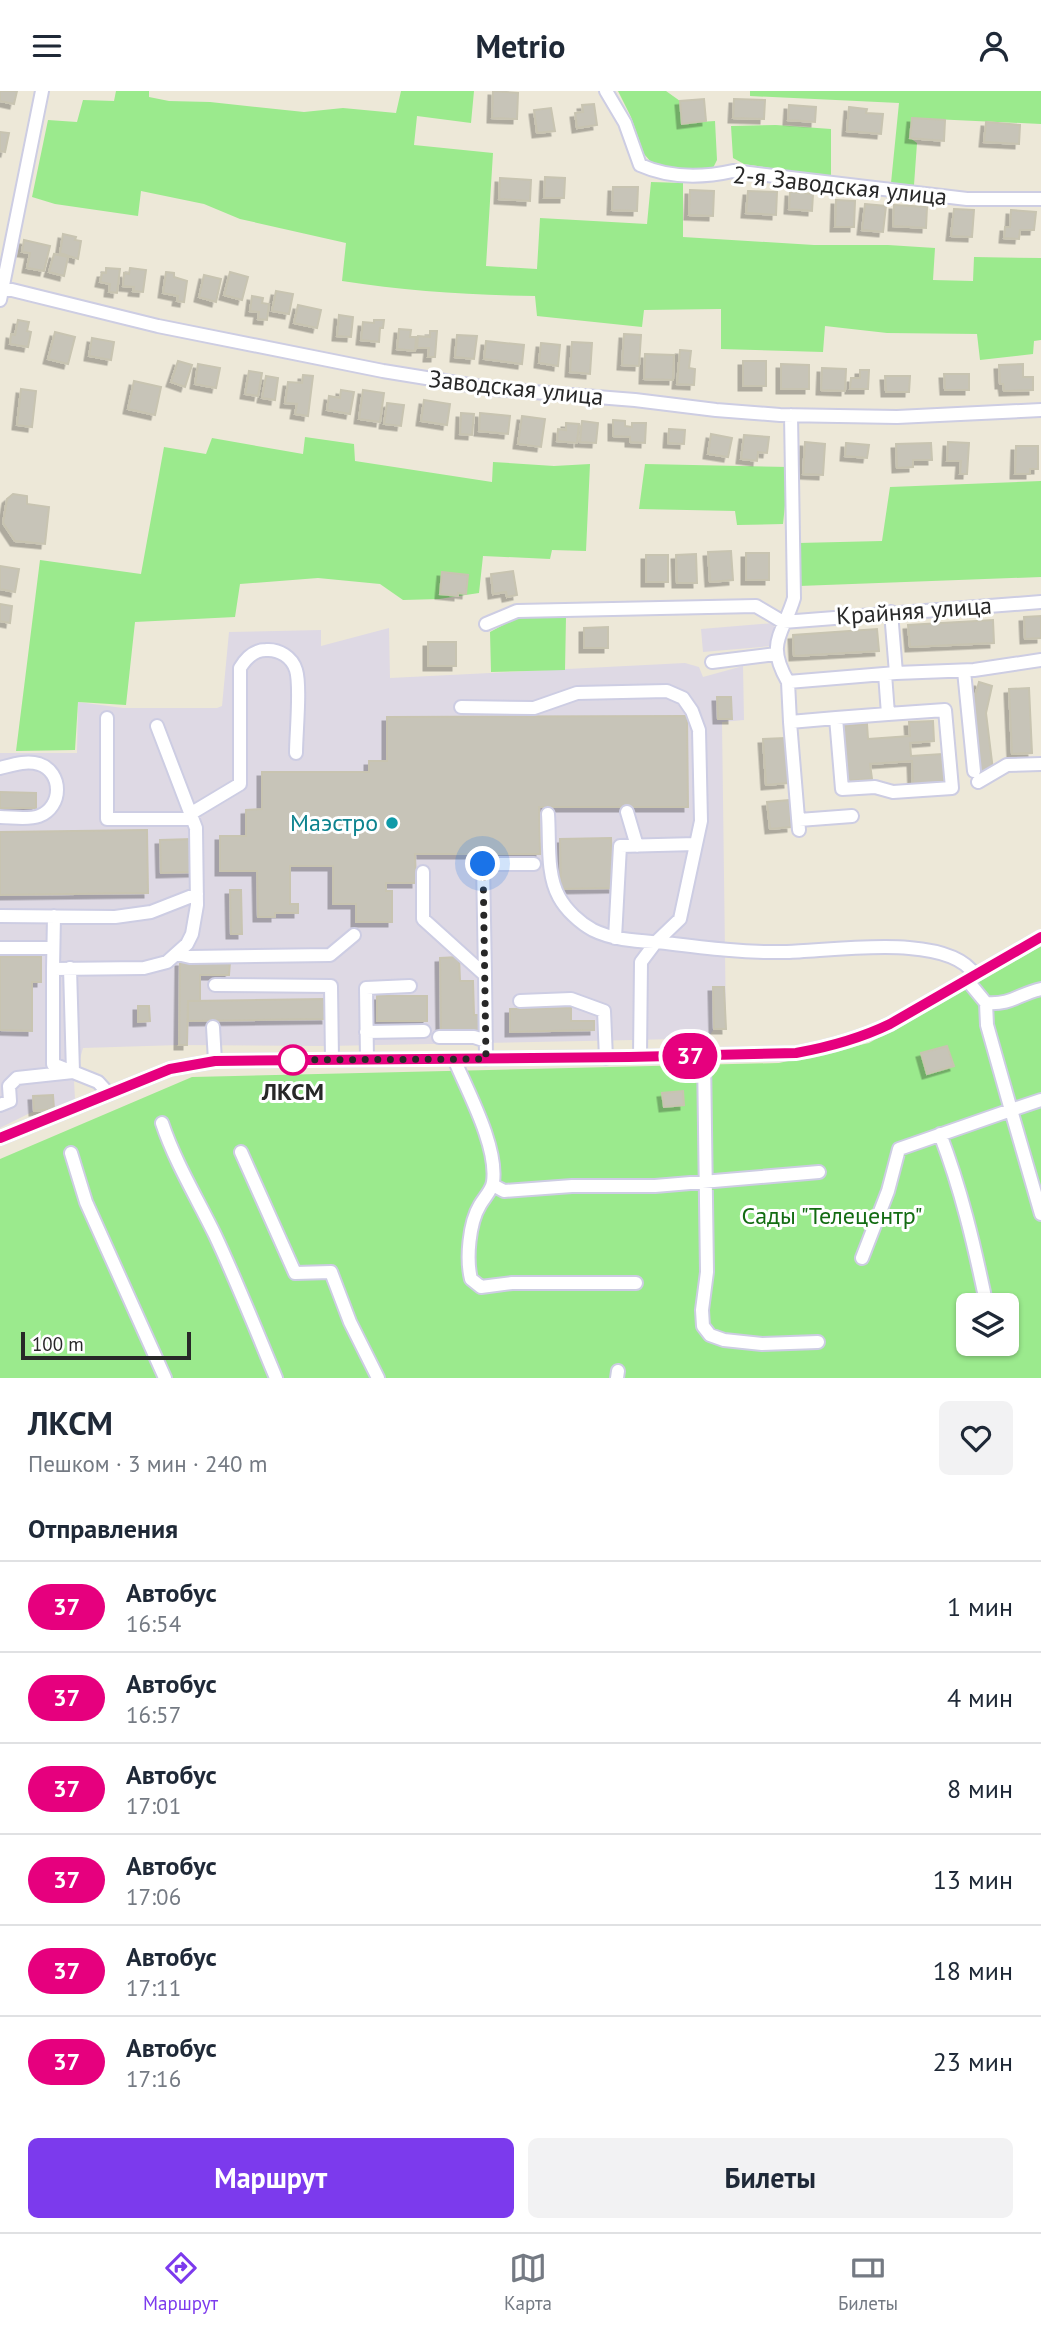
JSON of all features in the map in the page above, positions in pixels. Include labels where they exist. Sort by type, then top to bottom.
[{"type":"street","points":[[1,292],[42,91]]},
{"type":"street","name":"2-я Заводская улица","points":[[606,91],[625,123],[640,165],[657,173],[710,176],[733,171],[967,199],[1041,199]]},
{"type":"street","name":"Заводская улица","points":[[1,292],[383,371],[494,389],[791,415],[897,417],[1041,410]]},
{"type":"street","points":[[791,415],[794,598],[776,638],[776,654],[780,669],[788,682],[799,825],[852,816]]},
{"type":"street","name":"Крайняя улица","points":[[785,622],[1041,602]]},
{"type":"street","points":[[486,624],[517,611],[756,606],[785,622]]},
{"type":"street","points":[[888,714],[891,613]]},
{"type":"street","points":[[107,718],[107,819],[191,817],[240,784],[240,668],[255,652],[270,649],[279,651],[293,663],[297,673],[296,753]]},
{"type":"street","points":[[712,662],[776,654]]},
{"type":"street","points":[[788,682],[964,671],[1041,660]]},
{"type":"street","points":[[964,671],[976,776],[1007,765],[1041,764]]},
{"type":"street","points":[[461,707],[534,708],[577,693],[667,691],[682,698],[692,712],[699,730],[701,821],[680,919],[656,942],[641,962],[640,1057]]},
{"type":"street","points":[[790,722],[836,718],[945,710],[952,788],[893,792],[875,787],[842,789],[836,718]]},
{"type":"street","points":[[53,969],[144,968],[167,962],[187,944],[192,934],[196,921],[196,828],[157,726]]},
{"type":"street","points":[[0,768],[28,763],[40,765],[54,777],[57,795],[48,811],[40,815],[0,817]]},
{"type":"street","points":[[627,812],[637,846]]},
{"type":"street","points":[[548,814],[552,882],[560,899],[573,916],[593,930],[615,938],[726,950],[785,952],[906,947],[939,952],[968,964],[971,978],[986,1003],[987,1025],[1041,1214]]},
{"type":"street","points":[[615,938],[620,846],[696,844]]},
{"type":"street","points":[[486,1059],[483,864],[534,864]]},
{"type":"street","points":[[423,872],[423,919],[485,975]]},
{"type":"street","points":[[0,916],[115,916],[152,912],[197,894]]},
{"type":"street","points":[[54,916],[53,1063],[98,1082],[109,1094]]},
{"type":"street","points":[[177,954],[190,957],[330,955],[354,935]]},
{"type":"street","points":[[0,1138],[170,1069],[215,1061],[606,1058],[796,1053],[844,1042],[890,1024],[1041,937]]},
{"type":"street","points":[[0,948],[53,948]]},
{"type":"street","points":[[70,968],[73,1072]]},
{"type":"street","points":[[215,985],[331,986],[332,1059]]},
{"type":"street","points":[[367,1059],[366,988],[410,986]]},
{"type":"street","points":[[986,1003],[1002,1004],[1041,989]]},
{"type":"street","points":[[520,1001],[571,999],[604,1011],[606,1058]]},
{"type":"street","points":[[213,1027],[215,1061]]},
{"type":"street","points":[[366,1032],[424,1031]]},
{"type":"street","points":[[439,1038],[474,1037],[486,1041]]},
{"type":"street","points":[[704,1056],[708,1272],[702,1310],[703,1326],[710,1335],[724,1340],[762,1344],[818,1342]]},
{"type":"street","points":[[454,1059],[493,1154],[494,1185],[478,1208],[468,1257],[471,1279],[481,1287],[512,1283],[636,1283]]},
{"type":"street","points":[[0,1105],[10,1101],[9,1086],[18,1078],[73,1072]]},
{"type":"street","points":[[862,1258],[888,1191],[900,1149],[1041,1100]]},
{"type":"street","points":[[162,1123],[170,1148],[227,1260],[276,1378]]},
{"type":"street","points":[[940,1134],[956,1176],[971,1229],[984,1293]]},
{"type":"street","points":[[241,1152],[295,1273],[331,1272],[350,1322],[378,1378]]},
{"type":"street","points":[[72,1153],[86,1202],[165,1378]]},
{"type":"street","points":[[494,1185],[504,1191],[572,1186],[655,1186],[819,1172]]},
{"type":"shaded area","points":[[774,623],[772,646],[703,652],[701,629]]},
{"type":"shaded area","points":[[389,628],[390,678],[685,663],[699,667],[703,677],[743,666],[744,720],[722,722],[726,1029],[714,1029],[708,1038],[83,1048],[74,1080],[75,1100],[54,1109],[34,1111],[0,1128],[0,753],[77,753],[78,702],[123,708],[222,706],[229,632],[321,630],[321,646]]},
{"type":"green space","points":[[116,91],[149,91],[149,97],[169,101],[210,102],[304,112],[343,108],[396,113],[401,91],[474,91],[471,123],[417,116],[414,145],[493,153],[486,266],[537,269],[540,218],[647,224],[651,182],[683,183],[683,237],[814,245],[935,248],[933,280],[973,281],[974,257],[1041,258],[1041,340],[1034,341],[1033,354],[980,360],[977,334],[887,333],[825,326],[823,352],[721,349],[721,309],[644,310],[642,327],[537,316],[535,296],[438,292],[342,281],[346,243],[240,219],[204,204],[141,191],[138,216],[55,204],[32,197],[48,120],[77,122],[83,100],[114,101]]},
{"type":"green space","points":[[618,91],[666,91],[680,101],[683,123],[715,121],[717,160],[713,168],[704,170],[661,166],[651,162],[644,154]]},
{"type":"green space","points":[[750,91],[1041,91],[1041,124],[912,118],[910,138],[917,143],[914,185],[891,183],[899,103],[750,96]]},
{"type":"green space","points":[[776,125],[831,129],[831,177],[744,164],[733,158],[731,126]]},
{"type":"green space","points":[[305,437],[354,444],[355,461],[492,482],[493,462],[554,466],[590,464],[586,551],[552,550],[550,559],[483,556],[479,593],[439,599],[403,600],[380,584],[318,578],[240,584],[235,617],[135,622],[126,705],[78,702],[75,750],[16,751],[40,560],[141,574],[164,447],[206,454],[212,438],[303,454]]},
{"type":"green space","points":[[645,464],[789,467],[783,524],[737,525],[735,511],[639,509]]},
{"type":"green space","points":[[1041,481],[1041,577],[799,586],[798,543],[882,541],[890,487]]},
{"type":"green space","points":[[518,617],[566,617],[565,670],[491,672],[490,632]]},
{"type":"green space","name":"Сады \"Телецентр\"","points":[[1041,945],[1041,1378],[0,1378],[0,1159],[192,1077],[779,1063],[869,1043]]},
{"type":"building","points":[[0,91],[17,91],[14,104],[0,101]]},
{"type":"building","points":[[493,91],[518,93],[517,119],[492,118]]},
{"type":"building","points":[[704,99],[706,121],[682,124],[680,101]]},
{"type":"building","points":[[734,99],[765,100],[764,119],[733,118]]},
{"type":"building","points":[[594,104],[597,125],[577,128],[575,113],[583,112],[582,105]]},
{"type":"building","points":[[789,105],[816,107],[815,122],[788,120]]},
{"type":"building","points":[[849,107],[867,109],[866,113],[883,114],[881,134],[847,131]]},
{"type":"building","points":[[551,108],[555,131],[537,133],[534,110]]},
{"type":"building","points":[[912,118],[945,120],[944,141],[910,138]]},
{"type":"building","points":[[986,122],[1020,125],[1019,144],[984,142]]},
{"type":"building","points":[[0,132],[9,133],[5,152],[0,151]]},
{"type":"building","points":[[545,177],[565,178],[564,198],[544,198]]},
{"type":"building","points":[[500,178],[531,180],[530,201],[499,199]]},
{"type":"building","points":[[613,187],[638,187],[637,211],[612,210]]},
{"type":"building","points":[[690,190],[714,191],[713,216],[689,215]]},
{"type":"building","points":[[748,191],[777,192],[776,215],[746,213]]},
{"type":"building","points":[[790,192],[813,194],[812,211],[789,209]]},
{"type":"building","points":[[836,200],[855,201],[854,227],[835,227]]},
{"type":"building","points":[[865,204],[886,206],[883,232],[862,230]]},
{"type":"building","points":[[894,205],[927,207],[926,228],[893,226]]},
{"type":"building","points":[[954,209],[974,210],[972,237],[951,236]]},
{"type":"building","points":[[1011,210],[1036,212],[1034,230],[1020,230],[1019,239],[1004,238],[1005,227],[1010,227]]},
{"type":"building","points":[[63,234],[81,241],[78,259],[60,253]]},
{"type":"building","points":[[24,240],[50,246],[44,271],[27,268],[30,253],[22,252]]},
{"type":"building","points":[[54,254],[68,257],[64,276],[49,272]]},
{"type":"building","points":[[106,268],[120,269],[117,293],[109,292],[110,284],[100,282]]},
{"type":"building","points":[[130,268],[146,270],[143,292],[133,291],[134,287],[123,286],[124,273],[129,274]]},
{"type":"building","points":[[166,272],[174,273],[174,277],[187,281],[184,302],[177,301],[178,296],[163,293]]},
{"type":"building","points":[[230,272],[248,277],[242,300],[224,295]]},
{"type":"building","points":[[204,275],[221,279],[216,302],[199,297]]},
{"type":"building","points":[[276,291],[293,294],[289,314],[272,311]]},
{"type":"building","points":[[252,296],[263,298],[262,303],[269,304],[267,320],[258,319],[259,312],[250,311]]},
{"type":"building","points":[[298,305],[321,310],[317,328],[294,323]]},
{"type":"building","points":[[339,315],[353,317],[351,337],[337,336]]},
{"type":"building","points":[[18,320],[29,322],[27,331],[31,332],[28,347],[10,344],[11,334],[15,335]]},
{"type":"building","points":[[374,320],[384,320],[383,328],[380,328],[379,342],[361,340],[363,322],[374,323]]},
{"type":"building","points":[[399,329],[411,330],[410,337],[416,337],[415,351],[397,349]]},
{"type":"building","points":[[430,331],[437,331],[435,357],[428,357],[429,348],[417,348],[418,336],[430,337]]},
{"type":"building","points":[[55,332],[75,337],[68,364],[48,359]]},
{"type":"building","points":[[624,334],[641,335],[639,366],[622,365]]},
{"type":"building","points":[[457,335],[477,336],[474,359],[455,357]]},
{"type":"building","points":[[92,338],[114,342],[111,360],[89,356]]},
{"type":"building","points":[[486,341],[524,345],[522,364],[484,359]]},
{"type":"building","points":[[572,342],[592,343],[590,374],[570,372]]},
{"type":"building","points":[[541,343],[560,345],[558,366],[539,363]]},
{"type":"building","points":[[680,350],[691,351],[689,368],[695,369],[694,385],[677,384]]},
{"type":"building","points":[[645,354],[674,355],[673,380],[644,379]]},
{"type":"building","points":[[178,361],[192,365],[185,387],[171,382]]},
{"type":"building","points":[[743,361],[766,361],[766,386],[743,386]]},
{"type":"building","points":[[198,364],[220,368],[216,388],[195,384]]},
{"type":"building","points":[[781,364],[809,365],[809,389],[781,389]]},
{"type":"building","points":[[1023,364],[1023,377],[1033,377],[1033,390],[1004,391],[1003,384],[1000,384],[999,365]]},
{"type":"building","points":[[822,368],[846,369],[845,391],[821,390]]},
{"type":"building","points":[[860,370],[869,370],[868,389],[850,389],[851,378],[860,378]]},
{"type":"building","points":[[249,371],[262,373],[258,396],[245,394]]},
{"type":"building","points":[[944,374],[969,374],[969,390],[945,390]]},
{"type":"building","points":[[303,375],[313,376],[308,416],[295,414],[297,404],[285,403],[288,382],[302,383]]},
{"type":"building","points":[[266,376],[278,378],[275,400],[262,398]]},
{"type":"building","points":[[885,376],[910,376],[909,392],[886,392]]},
{"type":"building","points":[[134,381],[161,387],[155,415],[128,409]]},
{"type":"building","points":[[21,389],[36,391],[32,427],[17,425]]},
{"type":"building","points":[[341,390],[354,392],[350,414],[327,410],[329,396],[340,398]]},
{"type":"building","points":[[363,390],[384,393],[380,422],[359,419]]},
{"type":"building","points":[[424,400],[450,404],[447,425],[421,421]]},
{"type":"building","points":[[387,403],[404,405],[401,426],[384,424]]},
{"type":"building","points":[[461,413],[474,414],[472,435],[460,434]]},
{"type":"building","points":[[480,413],[510,416],[508,434],[479,431]]},
{"type":"building","points":[[522,416],[545,419],[541,447],[518,444]]},
{"type":"building","points":[[613,420],[625,421],[625,426],[632,427],[632,423],[646,423],[645,443],[630,442],[630,437],[613,436]]},
{"type":"building","points":[[582,421],[598,423],[596,443],[580,442]]},
{"type":"building","points":[[566,423],[579,424],[577,443],[557,441],[558,429],[566,430]]},
{"type":"building","points":[[669,429],[685,430],[684,444],[668,443]]},
{"type":"building","points":[[711,434],[732,438],[728,457],[708,454]]},
{"type":"building","points":[[744,435],[769,437],[767,453],[758,452],[757,461],[741,459]]},
{"type":"building","points":[[805,442],[825,444],[823,475],[803,474]]},
{"type":"building","points":[[948,442],[969,443],[967,474],[960,474],[961,461],[947,461]]},
{"type":"building","points":[[846,443],[869,445],[867,458],[845,456]]},
{"type":"building","points":[[931,443],[932,460],[913,460],[913,467],[897,468],[896,444]]},
{"type":"building","points":[[1016,446],[1038,446],[1038,469],[1030,469],[1030,474],[1015,474]]},
{"type":"building","points":[[13,494],[27,496],[27,504],[49,507],[45,544],[15,541],[3,523],[7,499]]},
{"type":"building","points":[[731,551],[733,580],[710,582],[708,552]]},
{"type":"building","points":[[746,553],[769,553],[769,580],[746,580]]},
{"type":"building","points":[[696,554],[697,583],[677,583],[676,555]]},
{"type":"building","points":[[646,555],[668,555],[668,582],[646,582]]},
{"type":"building","points":[[0,566],[19,569],[15,592],[0,589]]},
{"type":"building","points":[[513,571],[517,595],[507,597],[506,592],[493,594],[491,574]]},
{"type":"building","points":[[442,572],[468,575],[466,594],[440,594]]},
{"type":"building","points":[[0,604],[12,606],[10,623],[0,621]]},
{"type":"building","points":[[1041,616],[1041,638],[1025,639],[1024,617]]},
{"type":"building","points":[[993,620],[994,643],[910,647],[908,625]]},
{"type":"building","points":[[608,627],[608,648],[584,648],[584,628]]},
{"type":"building","points":[[877,629],[879,651],[794,656],[793,635]]},
{"type":"building","points":[[428,642],[456,642],[456,666],[428,666]]},
{"type":"building","points":[[979,682],[992,686],[986,713],[993,770],[978,772],[972,707]]},
{"type":"building","points":[[1029,688],[1032,753],[1012,754],[1009,689]]},
{"type":"building","points":[[717,697],[731,697],[732,719],[718,719]]},
{"type":"building","name":"Маэстро","points":[[687,716],[688,807],[539,807],[540,854],[415,854],[416,883],[386,883],[386,891],[392,891],[392,922],[356,922],[356,904],[333,904],[333,866],[290,866],[290,904],[298,904],[298,913],[275,913],[275,917],[258,917],[257,871],[220,871],[220,836],[246,836],[246,810],[262,809],[262,772],[369,772],[369,761],[387,761],[387,717]]},
{"type":"building","points":[[933,721],[934,741],[910,743],[911,756],[942,754],[944,783],[913,786],[912,761],[870,764],[872,779],[846,781],[842,726],[867,724],[868,739],[910,736],[909,722]]},
{"type":"building","points":[[785,738],[788,783],[766,785],[763,739]]},
{"type":"building","points":[[0,792],[36,793],[36,808],[0,808]]},
{"type":"building","points":[[789,800],[791,827],[770,829],[767,802]]},
{"type":"building","points":[[147,830],[148,893],[0,895],[0,832]]},
{"type":"building","points":[[611,838],[613,888],[561,889],[560,839]]},
{"type":"building","points":[[192,839],[193,872],[161,873],[160,840]]},
{"type":"building","points":[[230,890],[241,890],[242,934],[231,934]]},
{"type":"building","points":[[0,957],[41,957],[41,982],[32,982],[32,1031],[0,1030]]},
{"type":"building","points":[[459,957],[460,981],[473,981],[474,1015],[480,1015],[481,1030],[441,1031],[440,958]]},
{"type":"building","points":[[180,962],[230,962],[229,975],[200,975],[200,1001],[188,1001],[187,1045],[179,1045]]},
{"type":"building","points":[[713,987],[724,987],[726,1029],[714,1029]]},
{"type":"building","points":[[377,996],[427,996],[427,1021],[377,1021]]},
{"type":"building","points":[[325,999],[326,1019],[188,1021],[188,1001]]},
{"type":"building","points":[[138,1006],[149,1006],[150,1021],[138,1022]]},
{"type":"building","points":[[571,1008],[571,1021],[594,1021],[594,1030],[510,1032],[510,1009]]},
{"type":"building","points":[[947,1046],[954,1066],[927,1074],[921,1053]]},
{"type":"building","points":[[683,1091],[684,1105],[664,1107],[662,1093]]},
{"type":"building","points":[[53,1095],[54,1109],[34,1111],[33,1096]]},
{"type":"bus line","name":"37","points":[[0,1138],[170,1069],[215,1061],[796,1053],[867,1035],[1041,937]]},
{"type":"place","name":"Маэстро","points":[[392,823]]},
{"type":"place","name":"ЛКСМ","points":[[293,1060]]},
{"type":"route","points":[[293,1060],[285,1060],[486,1059],[483,864]]}]
